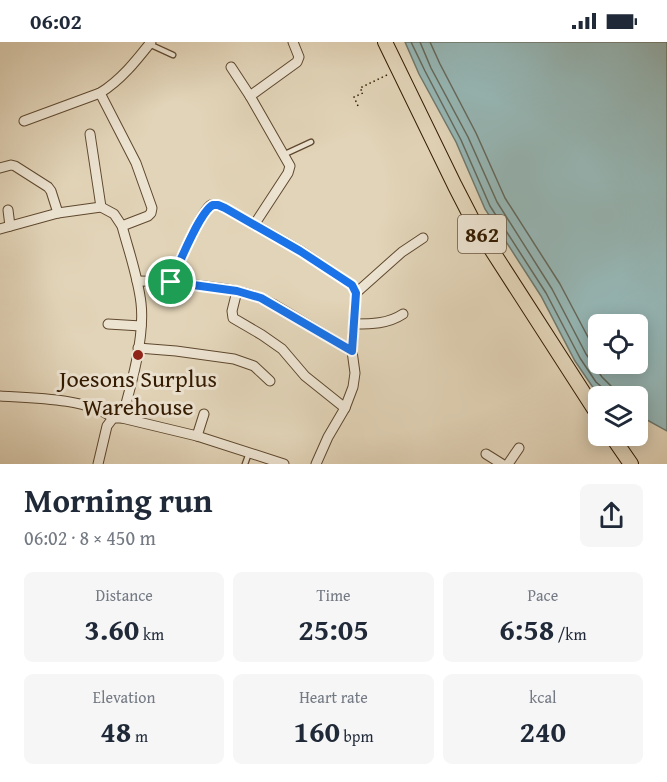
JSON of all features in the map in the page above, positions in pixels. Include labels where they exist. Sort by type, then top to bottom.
[{"type":"main road","name":"862","points":[[385,42],[473,221],[588,399]]},
{"type":"main road","points":[[619,446],[631,464]]},
{"type":"street","points":[[250,96],[297,62],[299,57],[293,42]]},
{"type":"street","points":[[24,121],[100,93],[115,83],[150,43]]},
{"type":"street","points":[[231,67],[290,163],[289,170],[254,225]]},
{"type":"street","points":[[100,93],[136,163],[152,208],[148,216],[122,226]]},
{"type":"street","points":[[90,134],[101,207]]},
{"type":"street","points":[[0,168],[15,166],[48,187],[58,213]]},
{"type":"street","points":[[171,282],[209,206],[218,205],[324,266],[352,285],[356,293],[352,351],[355,379],[345,408],[328,436],[316,464]]},
{"type":"street","points":[[0,229],[58,213],[101,207],[114,214],[122,226],[137,281],[141,326],[132,384],[118,418],[107,426],[98,464]]},
{"type":"street","points":[[8,210],[10,226]]},
{"type":"street","points":[[356,293],[402,252],[423,238]]},
{"type":"street","points":[[137,281],[171,282],[237,291],[261,298],[352,351]]},
{"type":"street","points":[[237,291],[232,311],[233,318],[282,349],[305,376],[345,408]]},
{"type":"street","points":[[354,324],[385,322],[397,319],[404,314]]},
{"type":"street","points":[[108,324],[141,326]]},
{"type":"street","points":[[138,348],[234,359],[254,366],[270,381]]},
{"type":"street","points":[[0,396],[75,403],[118,418],[197,436],[284,464]]},
{"type":"street","points":[[197,436],[204,414]]},
{"type":"street","points":[[508,464],[519,448]]},
{"type":"street","points":[[486,454],[502,464]]},
{"type":"lane","points":[[150,43],[173,55]]},
{"type":"lane","points":[[285,154],[310,142]]},
{"type":"lane","points":[[245,464],[249,453]]},
{"type":"path","points":[[358,106],[354,97],[363,93],[360,87],[398,70]]},
{"type":"water","points":[[405,42],[667,42],[667,431],[648,421],[648,386],[592,386],[575,361],[541,296],[485,209],[456,142],[419,74]]},
{"type":"place","name":"Joesons Surplus Warehouse","points":[[138,355]]},
{"type":"route","points":[[218,205],[300,251],[352,285],[356,293],[352,351],[261,298],[237,291],[171,282],[206,210],[209,206],[218,205]]}]
